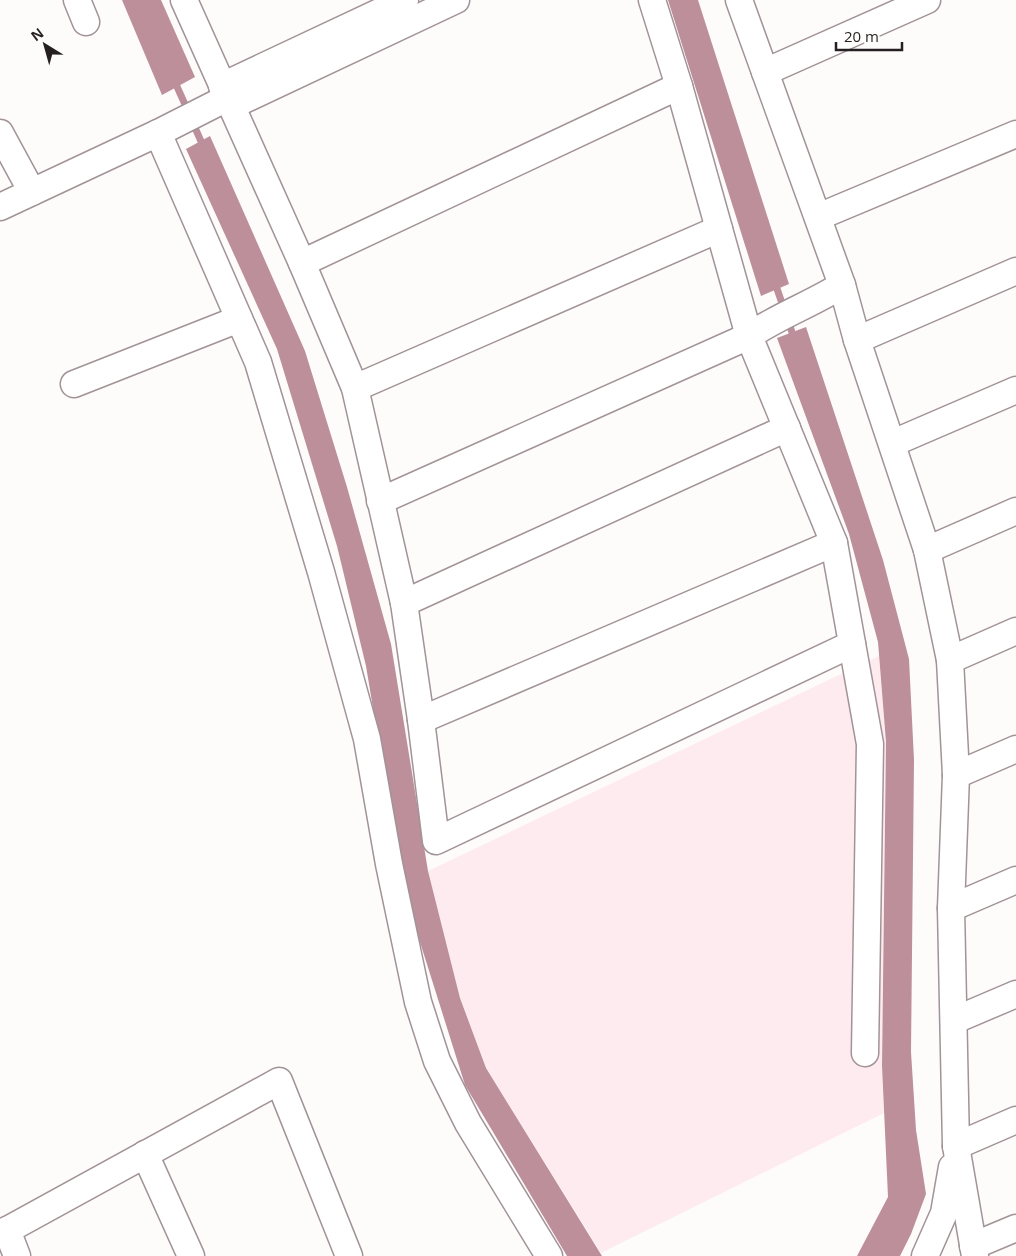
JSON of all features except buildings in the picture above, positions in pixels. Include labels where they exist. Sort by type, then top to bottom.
[{"type":"street","points":[[184,0],[302,263],[355,388],[404,604],[422,720],[436,841],[852,644]]},
{"type":"street","points":[[0,207],[166,129],[405,0]]},
{"type":"street","points":[[227,96],[456,0]]},
{"type":"street","points":[[652,0],[679,86],[748,336],[834,543],[870,744],[865,1053]]},
{"type":"street","points":[[739,0],[842,285],[857,340],[927,550],[950,660],[956,775],[951,908],[955,1020],[956,1146],[974,1251],[1016,1228]]},
{"type":"street","points":[[765,72],[927,0]]},
{"type":"street","points":[[302,263],[679,86]]},
{"type":"street","points":[[166,129],[239,319],[258,362],[321,572],[367,739],[389,864],[418,1002],[437,1061],[468,1123],[549,1256]]},
{"type":"street","points":[[0,133],[32,192]]},
{"type":"street","points":[[818,217],[1016,134]]},
{"type":"street","points":[[355,388],[719,229]]},
{"type":"street","points":[[857,340],[1016,270]]},
{"type":"street","points":[[380,501],[748,336],[772,320],[816,302],[842,285]]},
{"type":"street","points":[[74,384],[239,319]]},
{"type":"street","points":[[892,443],[1016,390]]},
{"type":"street","points":[[404,604],[786,428]]},
{"type":"street","points":[[927,550],[1016,511]]},
{"type":"street","points":[[422,720],[834,543]]},
{"type":"street","points":[[950,660],[1016,631]]},
{"type":"street","points":[[956,775],[1016,749]]},
{"type":"street","points":[[951,908],[1016,880]]},
{"type":"street","points":[[955,1020],[1016,994]]},
{"type":"street","points":[[17,1256],[4,1232],[279,1081],[349,1256]]},
{"type":"street","points":[[956,1146],[1016,1120]]},
{"type":"street","points":[[925,1256],[944,1213],[956,1146]]},
{"type":"street","points":[[146,1154],[191,1256]]},
{"type":"shaded area","points":[[122,0],[161,0],[195,77],[162,95]]},
{"type":"shaded area","points":[[668,0],[698,0],[789,284],[761,296]]},
{"type":"shaded area","points":[[210,136],[305,351],[347,487],[391,644],[428,871],[460,998],[486,1068],[602,1256],[567,1256],[465,1085],[403,888],[366,666],[337,546],[277,349],[186,149]]},
{"type":"shaded area","points":[[806,327],[883,560],[909,659],[914,760],[911,1052],[916,1130],[926,1194],[911,1234],[900,1256],[857,1256],[888,1197],[882,1066],[886,742],[878,642],[849,534],[777,338]]},
{"type":"shaded area","points":[[879,656],[886,742],[882,1066],[884,1113],[601,1253],[486,1068],[460,997],[428,871]]},
{"type":"waterway","points":[[174,80],[188,111]]},
{"type":"waterway","points":[[192,121],[204,148]]},
{"type":"waterway","points":[[774,280],[795,341]]}]
